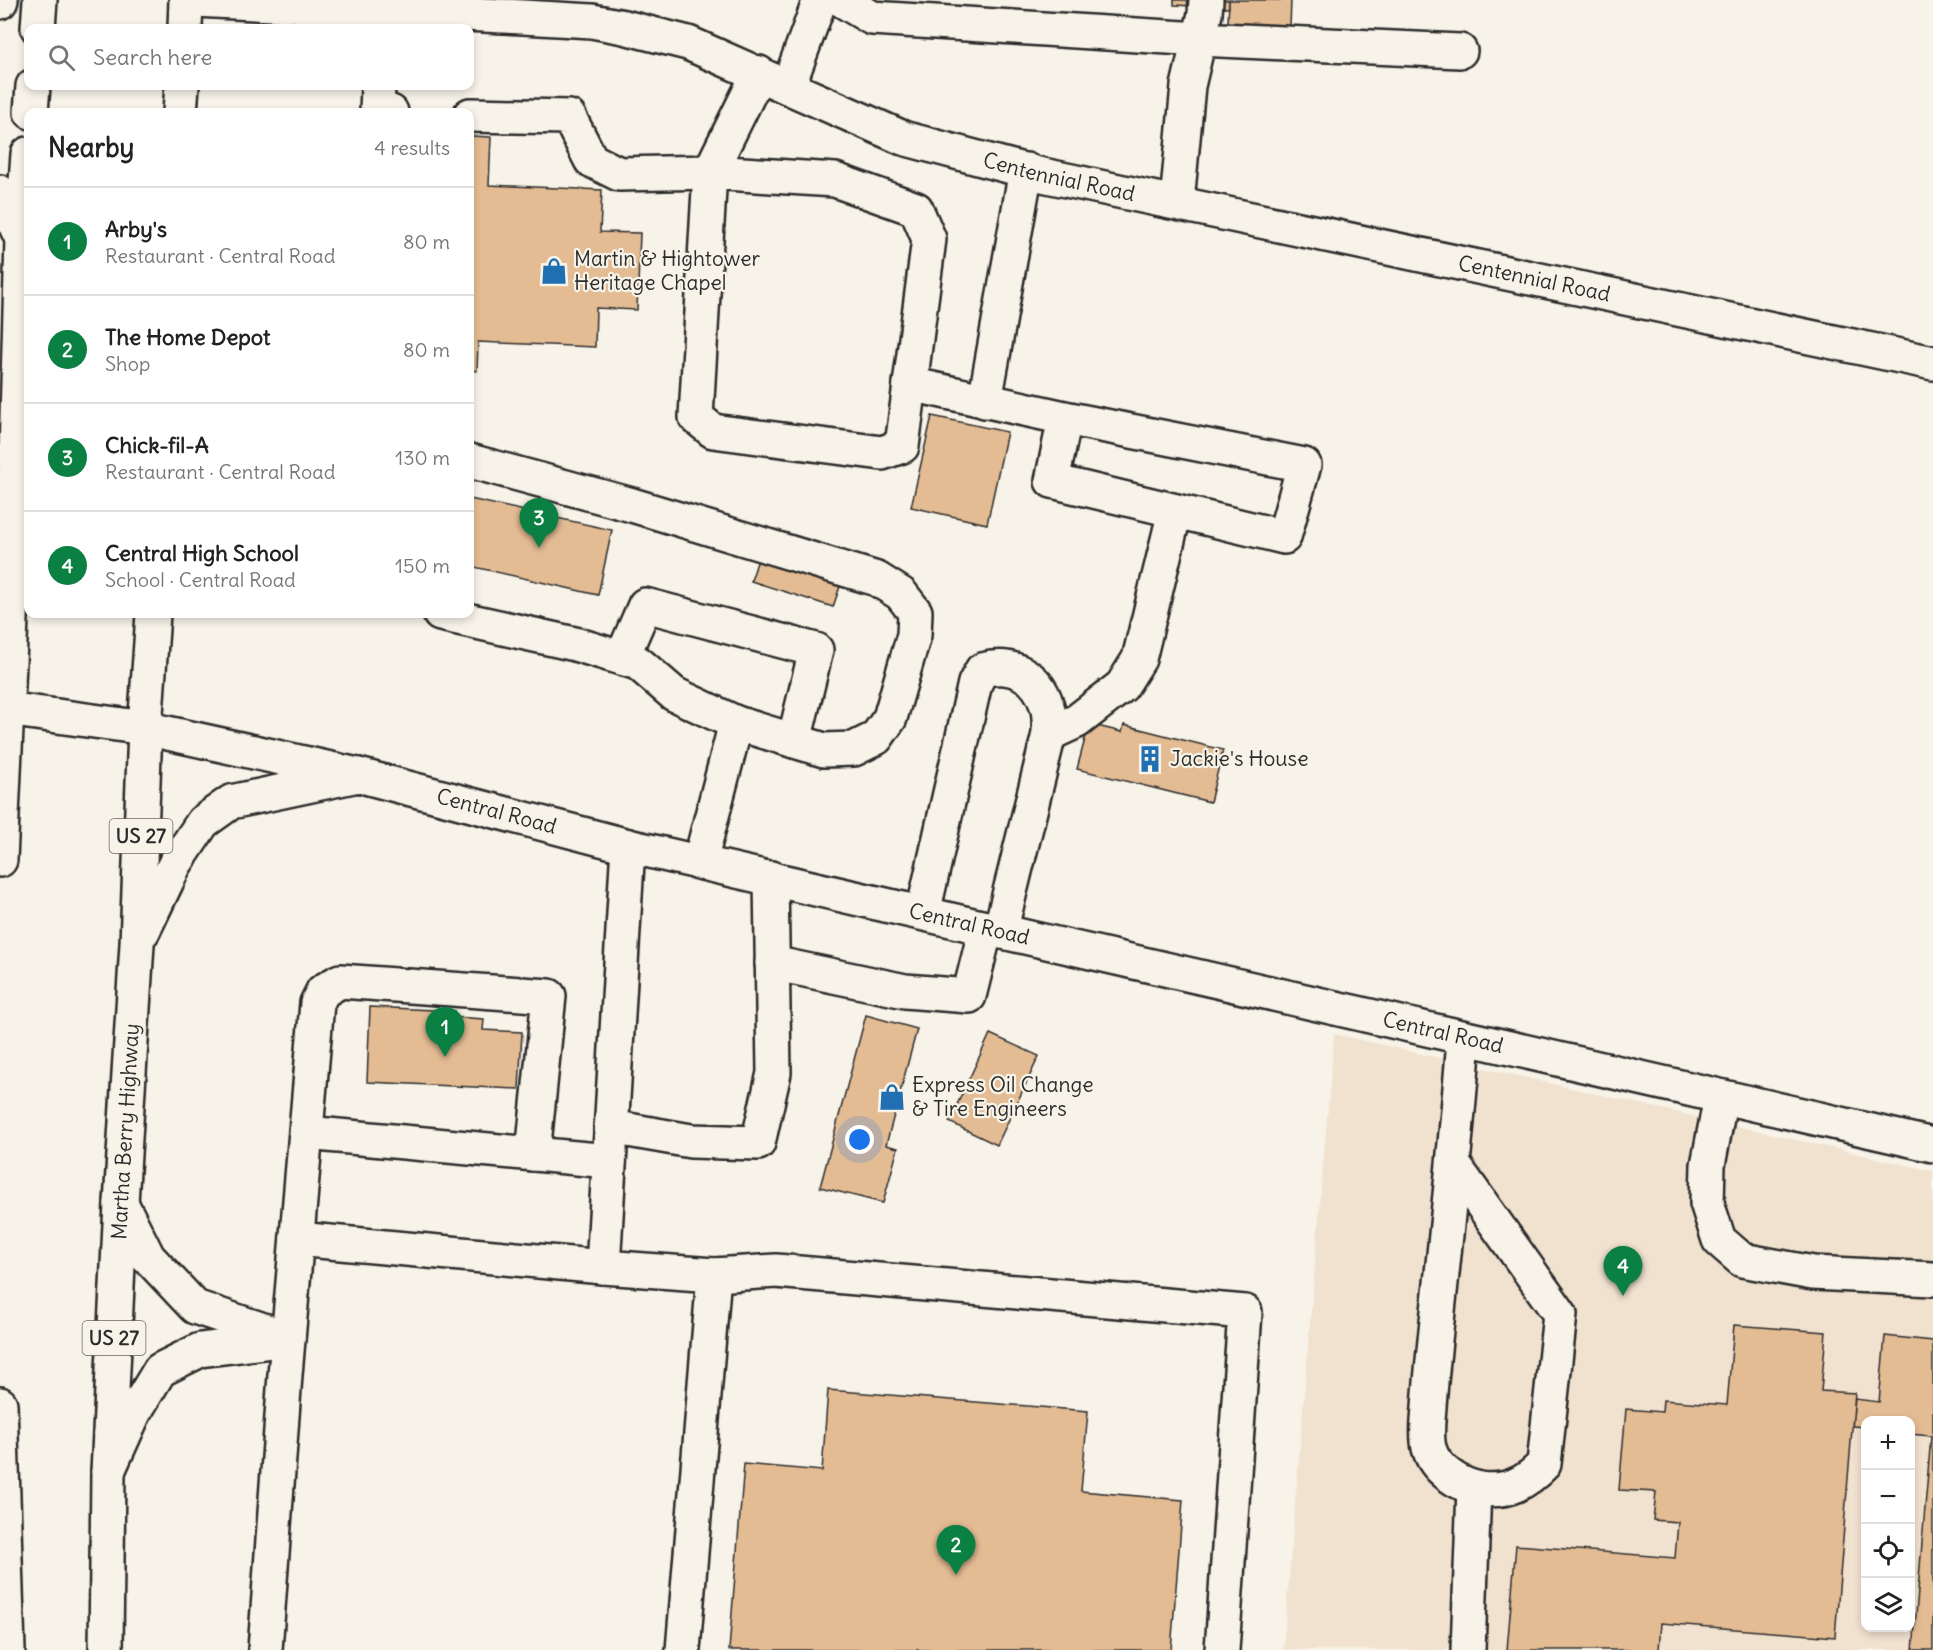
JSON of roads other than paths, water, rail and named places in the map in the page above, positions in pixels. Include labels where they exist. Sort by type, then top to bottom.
[{"type":"main road","points":[[38,24],[40,0]]},
{"type":"main road","points":[[185,24],[186,0]]},
{"type":"main road","name":"Centennial Road","points":[[195,0],[380,13],[524,8],[624,27],[688,43],[903,138],[1026,170],[1933,363]]},
{"type":"main road","points":[[474,115],[569,117],[591,160],[619,174],[710,172],[835,180],[916,209],[929,239],[902,446],[882,453],[713,430],[696,417],[710,172],[774,80],[820,0]]},
{"type":"main road","points":[[842,0],[872,18],[1199,39],[1460,51]]},
{"type":"main road","points":[[1177,202],[1188,86],[1205,14],[1206,0]]},
{"type":"main road","points":[[32,108],[33,90]]},
{"type":"main road","points":[[180,108],[182,90]]},
{"type":"main road","points":[[377,108],[378,90]]},
{"type":"main road","points":[[985,401],[1026,170]]},
{"type":"main road","points":[[0,192],[22,239]]},
{"type":"main road","points":[[0,860],[2,709],[12,597],[24,211]]},
{"type":"main road","points":[[910,384],[1065,418],[1304,465],[1284,537],[1052,481],[1065,418]]},
{"type":"main road","points":[[458,618],[575,644],[638,663],[674,694],[736,723],[824,750],[854,749],[876,738],[890,718],[914,635],[915,612],[901,594],[877,579],[632,505],[474,462]]},
{"type":"main road","points":[[1049,734],[1077,721],[1122,686],[1139,659],[1175,511]]},
{"type":"main road","points":[[622,658],[645,605],[816,650],[794,741]]},
{"type":"main road","name":"Martha Berry Highway","points":[[106,1650],[108,1473],[137,944],[145,728],[153,618]]},
{"type":"main road","points":[[772,963],[905,990],[969,996],[993,930],[1049,734],[1048,707],[1038,686],[1020,671],[997,666],[982,670],[975,683],[923,913]]},
{"type":"main road","name":"Central Road","points":[[2,709],[145,728],[358,775],[628,846],[1933,1145]]},
{"type":"main road","points":[[700,862],[736,723]]},
{"type":"main road","points":[[137,944],[175,864],[203,822],[231,802],[358,775]]},
{"type":"main road","points":[[603,1267],[628,846]]},
{"type":"main road","points":[[611,1126],[691,1141],[758,1143],[774,1073],[771,878]]},
{"type":"main road","points":[[265,1650],[288,1339],[317,1003],[323,990],[340,981],[549,996],[533,1154]]},
{"type":"main road","points":[[1454,1165],[1560,1314],[1544,1464],[1533,1476],[1512,1488],[1493,1491],[1474,1488],[1450,1477],[1435,1462],[1427,1434],[1464,1039]]},
{"type":"main road","points":[[1720,1097],[1708,1165],[1707,1203],[1719,1240],[1742,1260],[1813,1273],[1933,1279]]},
{"type":"main road","points":[[306,1133],[609,1161]]},
{"type":"main road","points":[[121,1203],[148,1257],[195,1307],[288,1339]]},
{"type":"main road","points":[[297,1239],[714,1275],[776,1271],[1245,1312],[1222,1650]]},
{"type":"main road","points":[[683,1650],[714,1275]]},
{"type":"main road","points":[[108,1473],[134,1413],[160,1371],[200,1350],[288,1339]]},
{"type":"main road","points":[[0,1404],[8,1650]]},
{"type":"main road","points":[[1468,1650],[1474,1488]]},
{"type":"place","name":"Martin & Hightower Heritage Chapel","points":[[554,271]]},
{"type":"place","name":"Chick-fil-A","points":[[539,548]]},
{"type":"place","name":"Jackie's House","points":[[1150,759]]},
{"type":"place","name":"Arby's","points":[[445,1057]]},
{"type":"place","name":"Express Oil Change & Tire Engineers","points":[[892,1097]]},
{"type":"place","name":"Central High School","points":[[1623,1296]]},
{"type":"place","name":"The Home Depot","points":[[956,1575]]}]
